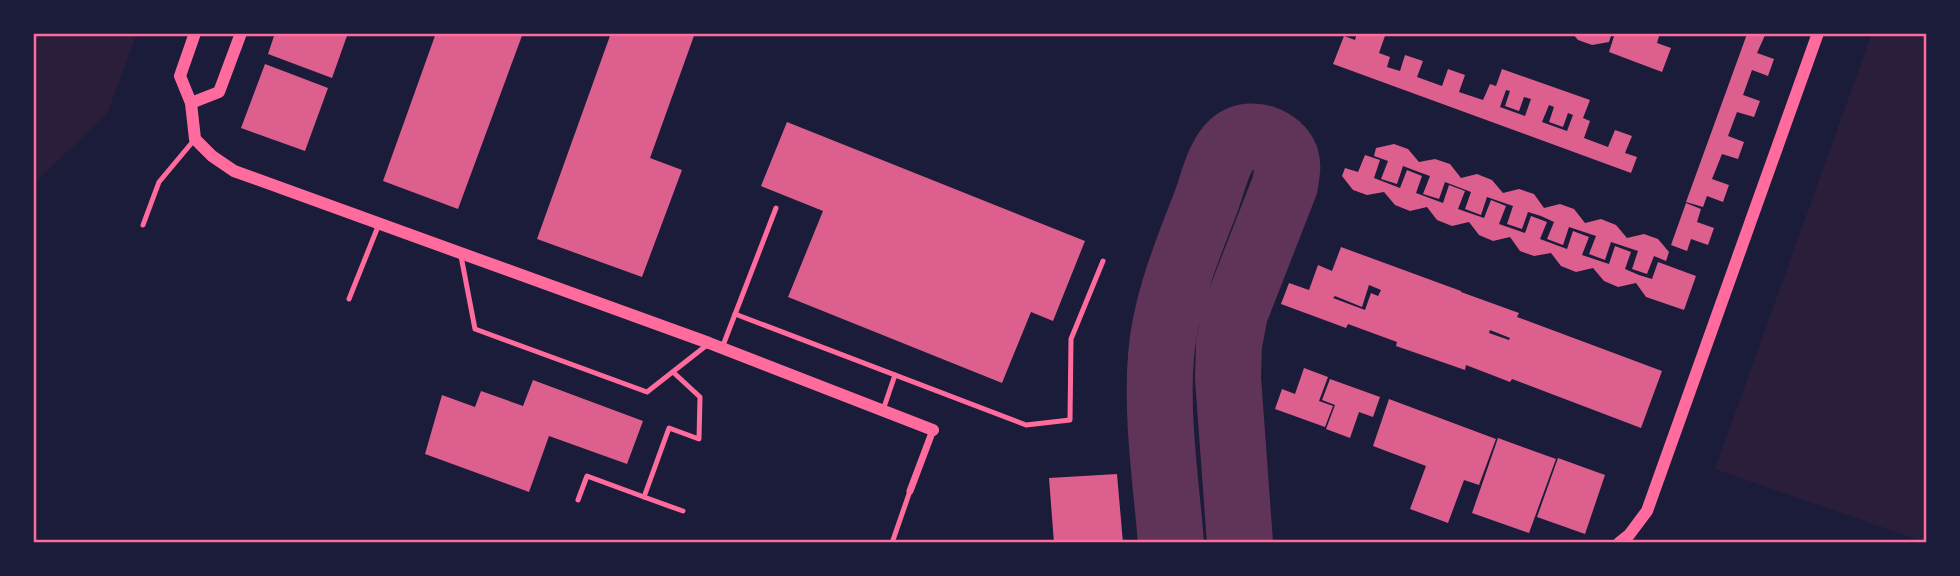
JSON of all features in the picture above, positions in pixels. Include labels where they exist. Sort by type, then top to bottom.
[{"type":"street","points":[[195,33],[180,76],[191,103],[195,139],[212,156],[234,171],[709,343],[933,430],[911,491]]},
{"type":"street","points":[[191,103],[219,92],[241,33]]},
{"type":"street","points":[[1619,543],[1629,535],[1647,510],[1818,33]]},
{"type":"lane","points":[[143,225],[159,182],[195,139]]},
{"type":"lane","points":[[722,348],[776,208]]},
{"type":"lane","points":[[349,299],[379,223]]},
{"type":"lane","points":[[460,253],[475,329],[648,391],[709,343]]},
{"type":"lane","points":[[736,314],[1026,425],[1070,420],[1071,339],[1103,261]]},
{"type":"lane","points":[[644,497],[669,428],[699,439],[700,397],[673,372]]},
{"type":"lane","points":[[883,410],[895,375]]},
{"type":"lane","points":[[578,500],[587,476],[683,511]]},
{"type":"lane","points":[[892,543],[911,491]]},
{"type":"shaded area","points":[[33,33],[137,33],[107,114],[33,184]]},
{"type":"shaded area","points":[[1872,33],[1927,33],[1927,543],[1715,469]]},
{"type":"building","points":[[275,33],[348,33],[332,78],[268,54]]},
{"type":"building","points":[[436,33],[523,33],[458,209],[383,181]]},
{"type":"building","points":[[611,33],[695,33],[650,158],[682,170],[642,277],[537,239]]},
{"type":"building","points":[[1357,33],[1386,33],[1379,53],[1390,57],[1387,67],[1400,71],[1405,55],[1423,61],[1417,77],[1442,86],[1448,69],[1465,75],[1459,92],[1483,100],[1490,84],[1496,86],[1502,69],[1590,100],[1583,118],[1590,121],[1584,138],[1608,147],[1615,130],[1632,136],[1625,153],[1637,157],[1631,173],[1333,64],[1344,36],[1355,40]],"holes":[[[1506,90],[1510,91],[1505,106],[1519,111],[1524,97],[1531,99],[1525,116],[1500,107]],[[1549,105],[1554,107],[1549,122],[1563,127],[1568,113],[1573,115],[1567,131],[1542,122]]]},
{"type":"building","points":[[1572,33],[1612,33],[1609,42],[1592,45],[1578,40]]},
{"type":"building","points":[[1615,33],[1660,33],[1657,43],[1671,48],[1662,72],[1609,52]]},
{"type":"building","points":[[1766,33],[1757,53],[1774,59],[1768,76],[1752,70],[1743,95],[1760,101],[1754,117],[1737,112],[1728,136],[1744,142],[1738,159],[1722,154],[1712,179],[1729,185],[1723,202],[1707,196],[1703,207],[1686,202],[1747,34]]},
{"type":"building","points":[[265,64],[328,88],[305,151],[241,128]]},
{"type":"building","points":[[787,122],[1085,241],[1053,321],[1031,312],[1002,383],[788,297],[823,211],[761,186]]},
{"type":"building","points":[[1394,144],[1408,149],[1419,162],[1435,159],[1450,164],[1461,178],[1477,174],[1492,180],[1503,193],[1519,189],[1534,194],[1544,208],[1560,204],[1574,209],[1585,223],[1601,219],[1616,225],[1627,238],[1644,234],[1658,239],[1669,252],[1666,261],[1654,256],[1647,274],[1632,269],[1638,251],[1611,242],[1605,260],[1589,254],[1596,236],[1569,227],[1563,245],[1547,239],[1554,222],[1528,212],[1522,229],[1507,224],[1513,206],[1487,197],[1481,215],[1465,209],[1471,192],[1445,182],[1439,199],[1423,194],[1430,176],[1403,166],[1397,184],[1381,179],[1388,161],[1374,156],[1376,148]]},
{"type":"building","points":[[1365,155],[1380,160],[1374,178],[1400,188],[1407,170],[1422,176],[1416,193],[1443,203],[1449,185],[1465,191],[1458,209],[1484,218],[1491,200],[1506,206],[1499,224],[1525,233],[1531,216],[1547,222],[1540,239],[1567,249],[1573,231],[1589,237],[1582,255],[1609,264],[1615,246],[1631,252],[1625,269],[1639,275],[1652,279],[1658,262],[1696,276],[1684,310],[1646,297],[1636,283],[1618,287],[1604,281],[1593,268],[1576,272],[1561,266],[1551,253],[1534,256],[1520,251],[1510,237],[1493,241],[1479,235],[1469,222],[1452,226],[1437,220],[1427,207],[1410,211],[1395,205],[1384,192],[1367,195],[1353,190],[1342,176],[1345,168],[1358,172]]},
{"type":"building","points":[[1686,203],[1701,209],[1697,222],[1714,228],[1708,245],[1691,239],[1687,251],[1671,245]]},
{"type":"building","points":[[1341,247],[1519,313],[1517,317],[1662,371],[1641,428],[1512,379],[1510,382],[1466,365],[1465,370],[1396,346],[1397,342],[1348,324],[1346,328],[1281,304],[1289,283],[1309,290],[1318,265],[1332,271]],"holes":[[[1369,285],[1381,290],[1378,296],[1371,293],[1365,310],[1333,298],[1335,296],[1362,307]],[[1490,330],[1510,338],[1509,340],[1489,333]]]},
{"type":"building","points":[[1304,368],[1328,377],[1319,401],[1333,406],[1325,427],[1275,409],[1282,389],[1295,394]]},
{"type":"building","points":[[1330,379],[1380,397],[1373,417],[1359,412],[1350,438],[1326,429],[1335,405],[1322,400]]},
{"type":"building","points":[[533,380],[643,421],[627,464],[549,436],[529,492],[425,454],[442,395],[475,407],[481,391],[523,406]]},
{"type":"building","points":[[1389,399],[1496,439],[1479,485],[1464,480],[1448,523],[1410,509],[1426,466],[1373,446]]},
{"type":"building","points":[[1498,438],[1556,459],[1529,533],[1472,513]]},
{"type":"building","points":[[1558,458],[1605,475],[1585,534],[1537,517]]},
{"type":"building","points":[[1117,474],[1123,543],[1054,543],[1049,478]]},
{"type":"taxiway","points":[[1171,543],[1160,402],[1163,336],[1184,258],[1221,160],[1236,141],[1250,136],[1265,139],[1278,146],[1286,158],[1287,168],[1285,185],[1235,313],[1229,345],[1228,378],[1240,543]]}]
